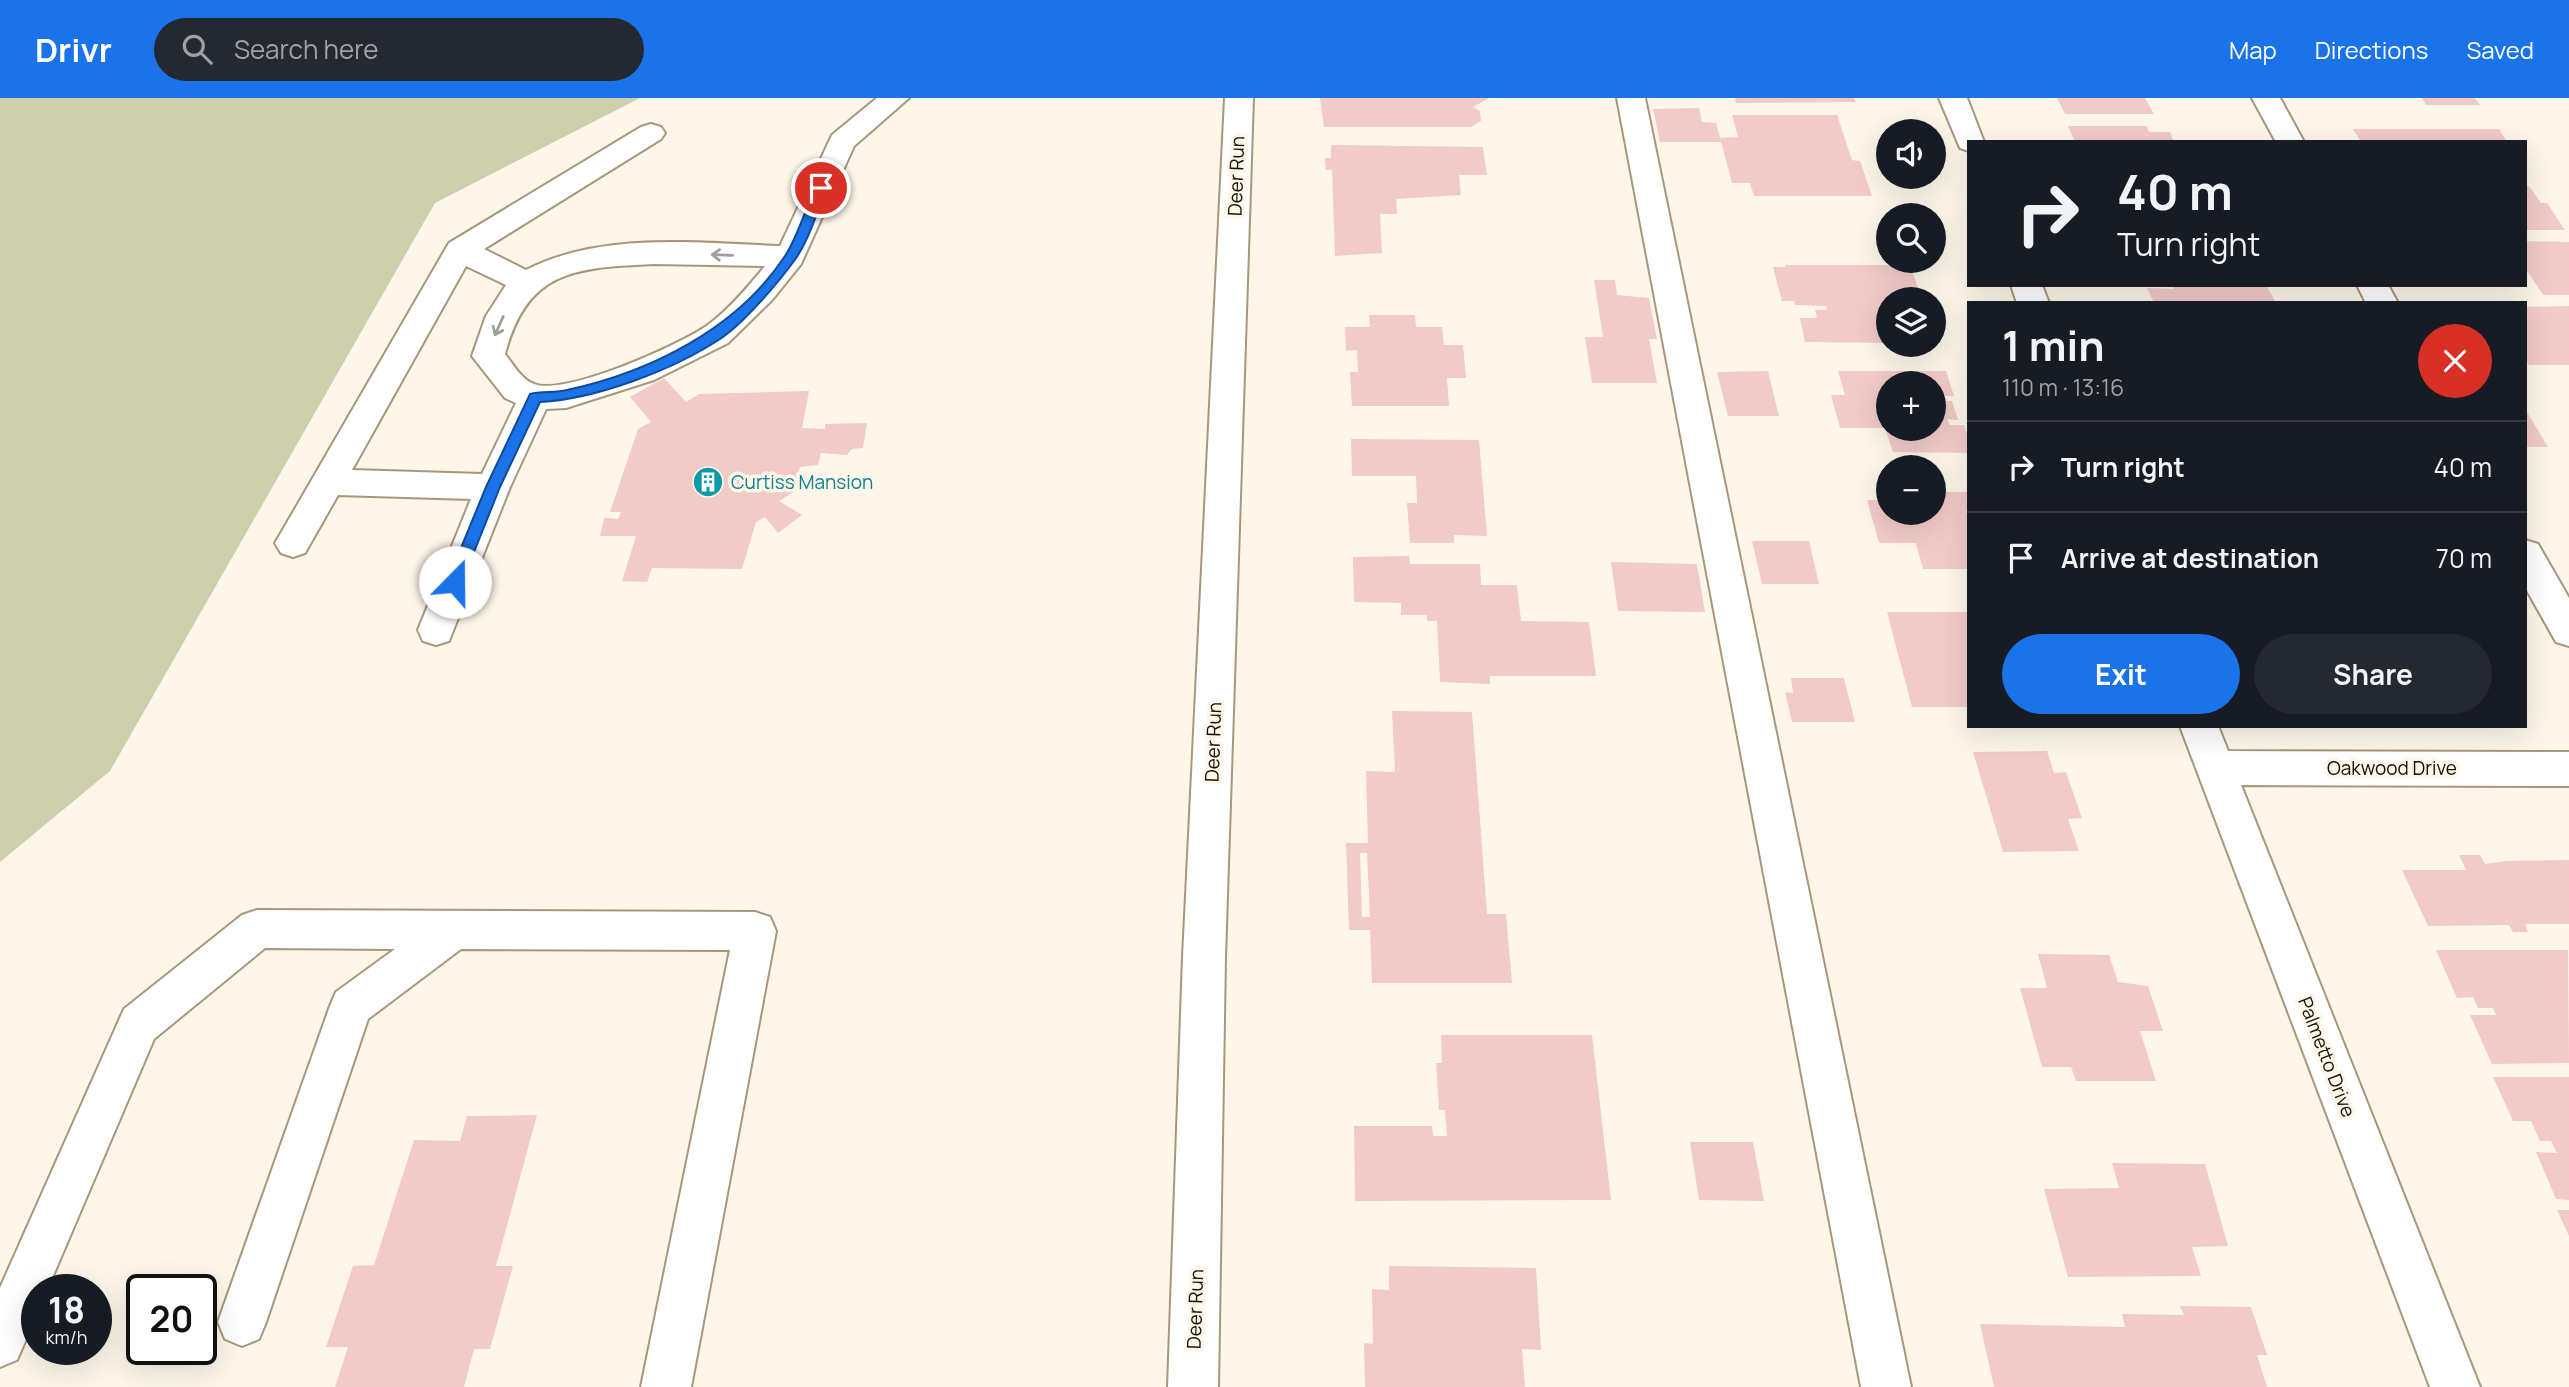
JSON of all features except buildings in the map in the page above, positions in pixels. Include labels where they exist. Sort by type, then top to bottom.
[{"type":"street","points":[[790,257],[669,253],[618,255],[553,269],[527,283],[497,324],[488,356],[517,390],[535,398],[566,396],[643,372],[717,335],[761,292],[790,257],[842,141],[895,98]]},
{"type":"street","name":"Deer Run","points":[[1193,1387],[1204,957],[1239,98]]},
{"type":"street","points":[[1631,98],[1886,1387]]},
{"type":"street","points":[[1953,98],[1969,140]]},
{"type":"street","points":[[2266,98],[2289,140]]},
{"type":"street","points":[[293,543],[460,250],[651,133]]},
{"type":"street","points":[[460,250],[527,283]]},
{"type":"street","points":[[436,630],[493,487],[535,398]]},
{"type":"street","points":[[328,482],[493,487]]},
{"type":"street","points":[[2527,558],[2569,631]]},
{"type":"street","name":"Palmetto Drive","points":[[2200,728],[2455,1387]]},
{"type":"street","name":"Oakwood Drive","points":[[2215,768],[2569,769]]},
{"type":"street","points":[[0,1343],[139,1024],[257,929],[755,932],[666,1387]]},
{"type":"street","points":[[242,1322],[351,1006],[454,930]]},
{"type":"green space","points":[[0,98],[640,98],[435,203],[110,771],[0,862]]},
{"type":"place","name":"Curtiss Mansion","points":[[708,482]]},
{"type":"route","points":[[455,582],[493,487],[535,398],[566,396],[643,372],[717,335],[761,292],[790,257],[821,188]]}]
